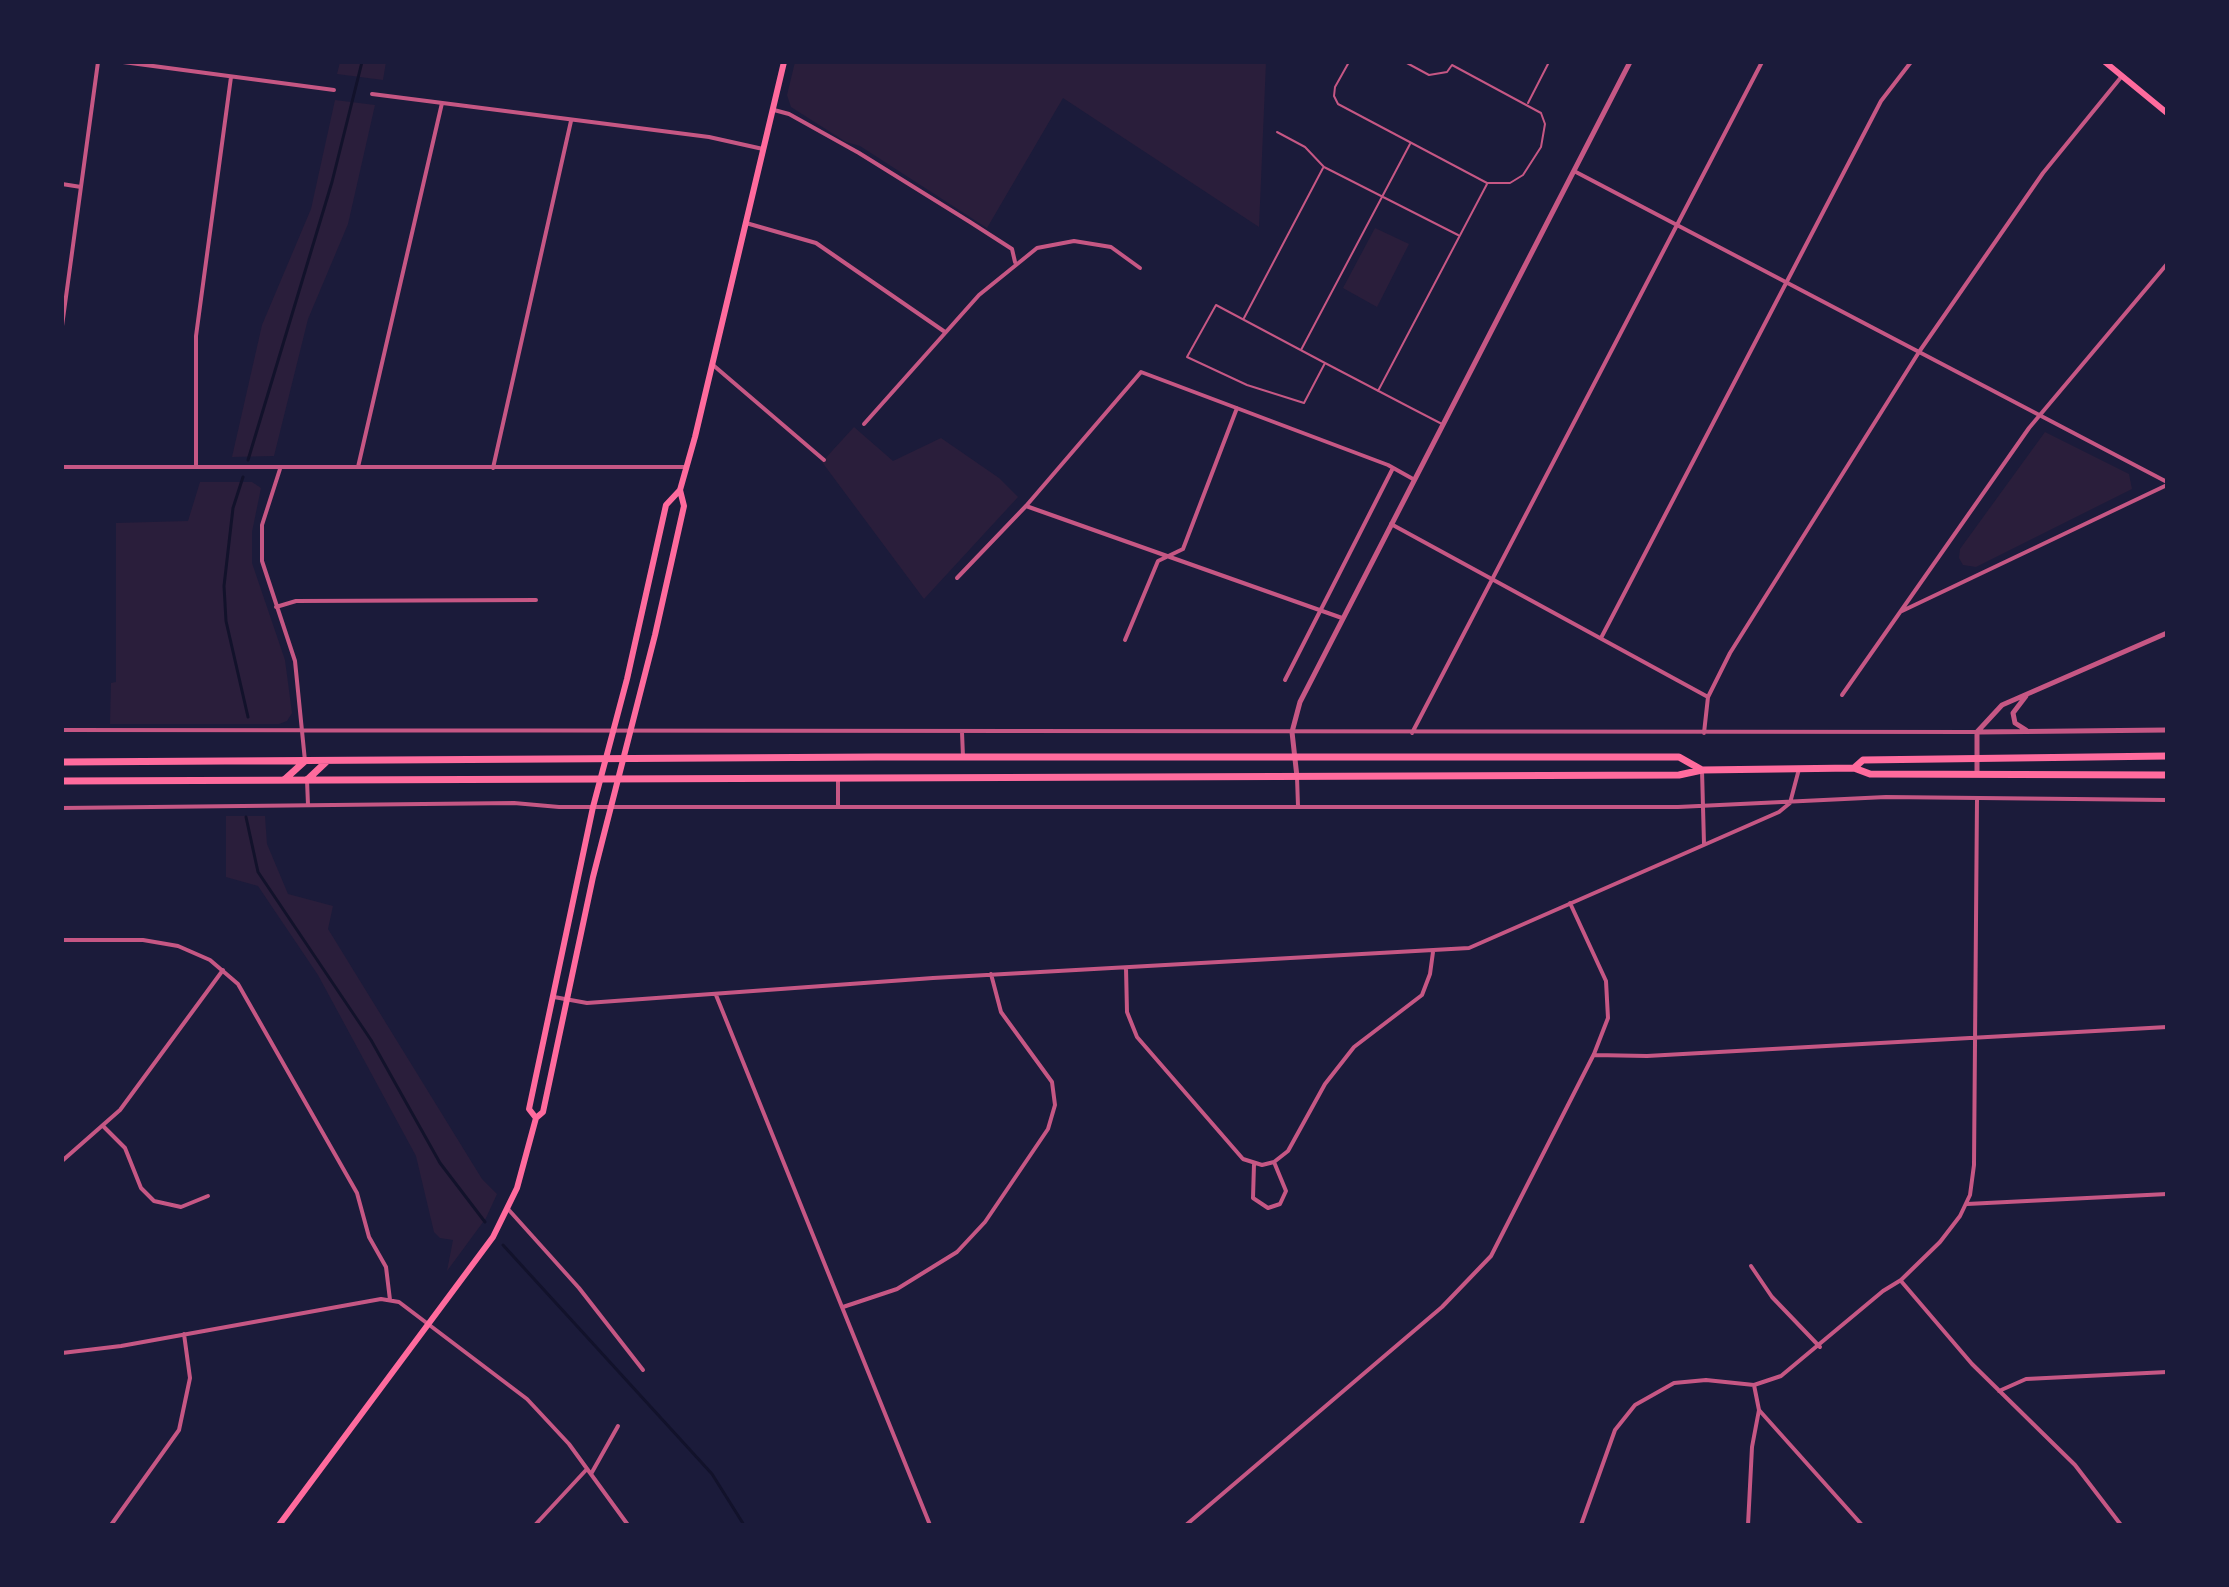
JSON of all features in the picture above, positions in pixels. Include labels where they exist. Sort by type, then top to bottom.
[{"type":"highway","points":[[1854,768],[1863,760],[2167,756]]},
{"type":"highway","points":[[62,762],[1679,757],[1702,770]]},
{"type":"highway","points":[[307,780],[319,766],[330,760]]},
{"type":"highway","points":[[284,780],[305,761]]},
{"type":"highway","points":[[62,781],[1679,775],[1702,770],[1854,768],[1870,774],[2167,775]]},
{"type":"main road","points":[[536,1118],[529,1109],[604,758],[666,505],[680,490],[686,467],[784,62]]},
{"type":"main road","points":[[2105,62],[2167,113]]},
{"type":"main road","points":[[279,1525],[493,1237],[508,1209],[536,1118],[543,1112],[610,806],[632,732],[684,506],[680,490]]},
{"type":"street","points":[[62,326],[98,62]]},
{"type":"street","points":[[123,62],[334,90]]},
{"type":"street","points":[[1298,806],[1292,732],[1300,702],[1630,62]]},
{"type":"street","points":[[1412,733],[1762,62]]},
{"type":"street","points":[[1601,638],[1881,101],[1911,62]]},
{"type":"street","points":[[1704,733],[1708,697],[1777,575],[1919,352],[2043,173],[2122,76]]},
{"type":"street","points":[[196,467],[196,336],[231,77]]},
{"type":"street","points":[[372,94],[694,135],[763,149]]},
{"type":"street","points":[[358,468],[442,103]]},
{"type":"street","points":[[772,109],[789,114],[859,153],[1012,249],[1014,265]]},
{"type":"street","points":[[493,468],[571,121]]},
{"type":"street","points":[[1574,171],[2167,483]]},
{"type":"street","points":[[62,184],[81,187]]},
{"type":"street","points":[[745,223],[816,243],[945,332]]},
{"type":"street","points":[[864,424],[979,295],[1037,248],[1074,241],[1111,247],[1140,268]]},
{"type":"street","points":[[1842,695],[2040,415],[2167,264]]},
{"type":"street","points":[[712,364],[824,460]]},
{"type":"street","points":[[957,578],[1026,506],[1141,372],[1393,468],[1413,479]]},
{"type":"street","points":[[1125,640],[1158,561],[1183,549],[1237,408]]},
{"type":"street","points":[[62,467],[686,467]]},
{"type":"street","points":[[1285,680],[1393,468]]},
{"type":"street","points":[[280,469],[267,504],[261,542],[266,579],[295,661],[305,761]]},
{"type":"street","points":[[1901,611],[2167,483]]},
{"type":"street","points":[[1026,506],[1342,618]]},
{"type":"street","points":[[1390,523],[1708,697]]},
{"type":"street","points":[[276,607],[296,601],[536,600]]},
{"type":"street","points":[[1977,774],[1977,732],[2002,705],[2167,633]]},
{"type":"street","points":[[2031,731],[2015,723],[2013,713],[2016,705],[2032,691]]},
{"type":"street","points":[[62,730],[1412,733],[2167,730]]},
{"type":"street","points":[[962,732],[963,757]]},
{"type":"street","points":[[551,997],[587,1003],[991,974],[1469,948],[1779,812],[1790,803],[1799,769]]},
{"type":"street","points":[[1702,770],[1704,845]]},
{"type":"street","points":[[838,779],[838,805]]},
{"type":"street","points":[[307,780],[308,806]]},
{"type":"street","points":[[62,808],[361,803],[593,807],[1704,806],[1790,803],[1824,798],[2167,800]]},
{"type":"street","points":[[1581,1525],[1615,1430],[1635,1405],[1674,1383],[1706,1380],[1754,1385],[1781,1376],[1820,1347],[1883,1291],[1901,1280],[1950,1232],[1967,1204],[1974,1165],[1977,799]]},
{"type":"street","points":[[1186,1525],[1442,1307],[1485,1264],[1594,1054],[1608,1018],[1609,993],[1570,903]]},
{"type":"street","points":[[62,940],[160,942],[195,952],[223,970],[249,998],[357,1193],[369,1237],[386,1267],[390,1300]]},
{"type":"street","points":[[1126,968],[1127,1012],[1137,1037],[1214,1128],[1243,1159],[1254,1164],[1274,1162],[1288,1151],[1325,1084],[1346,1056],[1377,1026],[1422,995],[1430,974],[1433,952]]},
{"type":"street","points":[[62,1161],[104,1127],[137,1089],[223,970]]},
{"type":"street","points":[[843,1307],[897,1289],[957,1252],[985,1222],[1048,1129],[1055,1105],[1052,1082],[1001,1012],[991,974]]},
{"type":"street","points":[[716,995],[930,1525]]},
{"type":"street","points":[[1594,1054],[1647,1056],[2167,1027]]},
{"type":"street","points":[[104,1127],[125,1148],[141,1188],[154,1201],[181,1207],[208,1196]]},
{"type":"street","points":[[1254,1164],[1253,1198],[1268,1208],[1280,1204],[1286,1191],[1274,1162]]},
{"type":"street","points":[[1967,1204],[2167,1194]]},
{"type":"street","points":[[508,1209],[579,1288],[643,1370]]},
{"type":"street","points":[[1751,1266],[1772,1297],[1820,1347]]},
{"type":"street","points":[[1901,1280],[1955,1346],[2075,1465],[2121,1525]]},
{"type":"street","points":[[62,1353],[390,1300],[405,1305],[428,1326],[527,1399],[569,1444],[628,1525]]},
{"type":"street","points":[[111,1525],[179,1430],[190,1378],[184,1334]]},
{"type":"street","points":[[1999,1391],[2026,1379],[2167,1372]]},
{"type":"street","points":[[1748,1525],[1752,1447],[1759,1410],[1754,1385]]},
{"type":"street","points":[[1759,1410],[1862,1525]]},
{"type":"street","points":[[535,1525],[589,1472],[618,1426]]},
{"type":"lane","points":[[1349,62],[1335,87],[1334,96],[1338,104],[1487,183],[1510,183],[1523,175],[1541,147],[1545,124],[1541,113],[1453,63],[1439,75],[1429,75],[1405,62]]},
{"type":"lane","points":[[1527,104],[1549,62]]},
{"type":"lane","points":[[1277,132],[1305,147],[1324,167],[1459,236]]},
{"type":"lane","points":[[1301,350],[1411,143]]},
{"type":"lane","points":[[1243,319],[1324,167]]},
{"type":"lane","points":[[1378,391],[1487,183]]},
{"type":"lane","points":[[1325,363],[1304,403],[1247,385],[1187,357],[1216,305],[1442,424]]},
{"type":"shaded area","points":[[340,62],[386,62],[383,80],[337,74]]},
{"type":"shaded area","points":[[795,62],[1266,62],[1259,227],[1063,98],[987,228],[860,146],[846,142],[791,107],[787,95]]},
{"type":"shaded area","points":[[335,100],[375,105],[348,224],[308,319],[274,456],[232,457],[262,325],[311,209]]},
{"type":"shaded area","points":[[1375,228],[1409,244],[1377,307],[1343,288]]},
{"type":"shaded area","points":[[854,427],[893,461],[941,438],[999,478],[1018,497],[924,599],[822,462]]},
{"type":"shaded area","points":[[2045,432],[2129,474],[2132,489],[1976,567],[1963,565],[1959,558],[1960,549]]},
{"type":"shaded area","points":[[200,482],[252,482],[261,488],[252,532],[252,563],[285,660],[292,713],[287,721],[279,724],[110,724],[111,683],[116,682],[116,523],[188,521]]},
{"type":"shaded area","points":[[226,816],[265,816],[267,844],[288,894],[333,906],[328,929],[482,1179],[497,1194],[486,1218],[447,1271],[453,1240],[440,1238],[434,1232],[416,1156],[318,975],[258,886],[226,877]]},
{"type":"waterway","points":[[248,460],[332,182],[362,62]]},
{"type":"waterway","points":[[243,477],[233,508],[224,586],[226,621],[248,717]]},
{"type":"waterway","points":[[246,817],[258,872],[371,1040],[440,1163],[485,1222]]},
{"type":"waterway","points":[[503,1245],[712,1474],[744,1525]]}]
